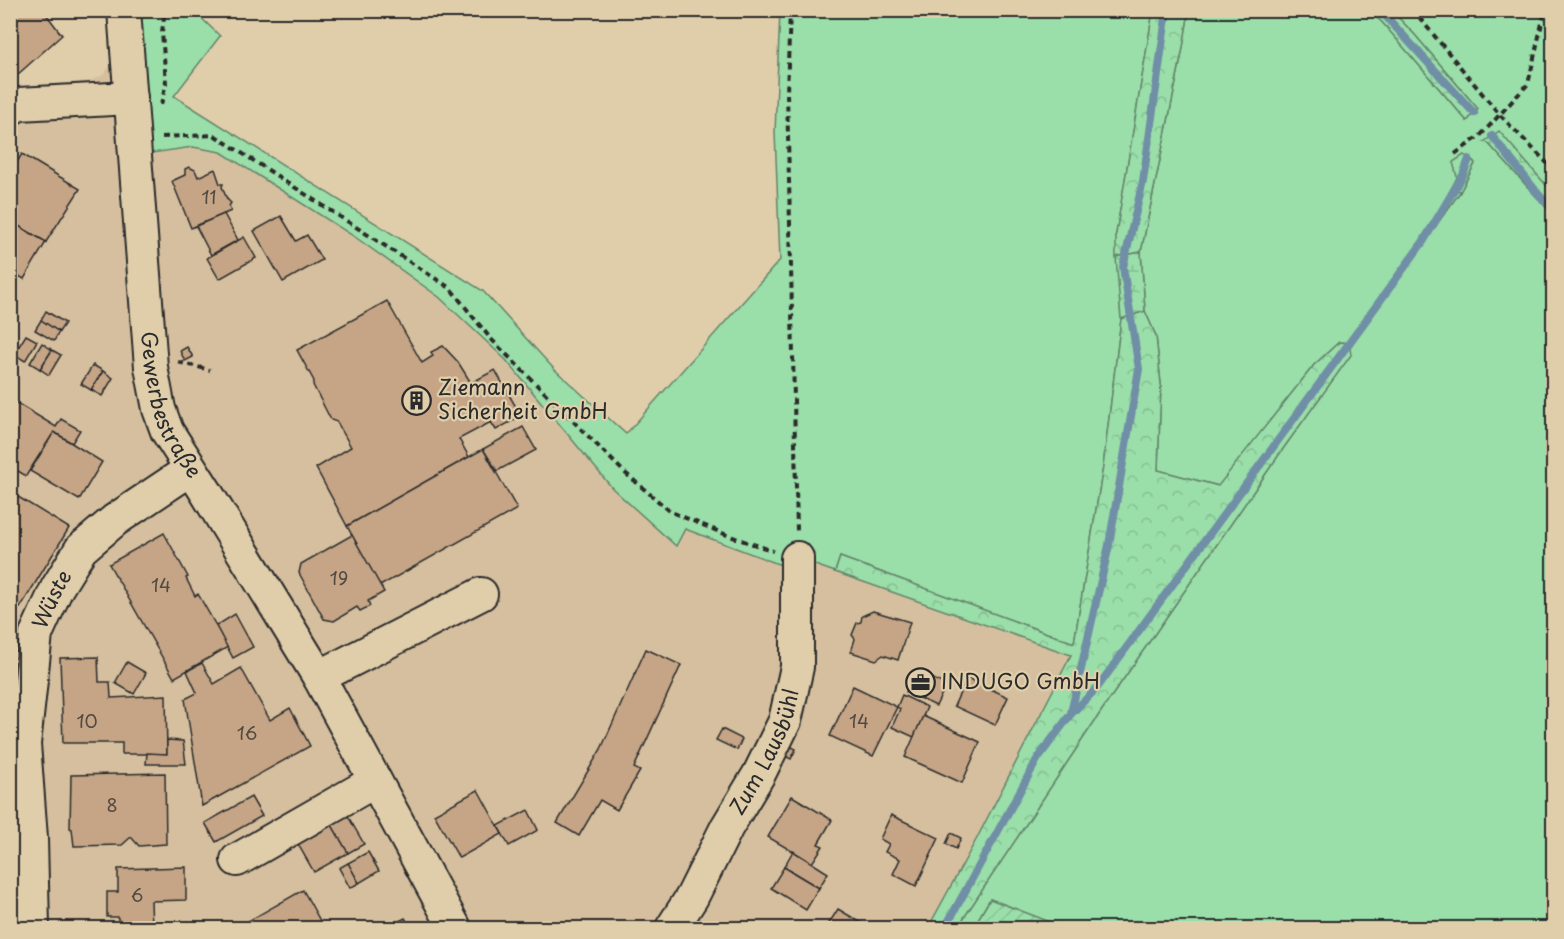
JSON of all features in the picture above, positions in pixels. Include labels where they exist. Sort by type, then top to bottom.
[{"type":"street","name":"Gewerbestraße","points":[[124,10],[151,367],[166,431],[319,677],[455,928]]},
{"type":"street","points":[[10,109],[20,104],[131,98]]},
{"type":"street","name":"Wüste","points":[[25,907],[31,838],[24,744],[36,634],[57,588],[81,549],[115,520],[191,469]]},
{"type":"street","name":"Zum Lausbühl","points":[[672,928],[692,897],[785,721],[797,667],[797,558]]},
{"type":"street","points":[[319,677],[481,594]]},
{"type":"street","points":[[237,860],[375,781]]},
{"type":"path","points":[[134,137],[214,135],[450,288],[490,338],[624,472],[671,512],[756,546],[797,558],[788,104],[790,10]]},
{"type":"path","points":[[1413,10],[1500,115],[1554,170]]},
{"type":"path","points":[[1455,154],[1480,136],[1528,84],[1545,10]]},
{"type":"shaded area","points":[[140,11],[152,152],[193,147],[221,152],[355,237],[439,297],[506,360],[675,546],[685,529],[781,565],[815,565],[1071,655],[928,928],[17,928],[17,922],[10,920],[10,90],[89,81],[103,75],[110,66],[112,47]]},
{"type":"green space","points":[[140,11],[194,11],[220,36],[174,96],[483,291],[554,369],[626,434],[780,260],[775,132],[780,11],[1153,11],[1116,234],[1121,319],[1103,467],[1074,643],[840,557],[835,572],[815,565],[781,565],[685,529],[676,546],[613,489],[506,360],[439,297],[355,237],[221,152],[193,147],[152,153],[129,66]]},
{"type":"green space","points":[[1153,11],[1189,11],[1141,252],[1116,257],[1116,234]]},
{"type":"green space","points":[[1189,11],[1367,11],[1381,21],[1467,121],[1478,109],[1392,11],[1553,11],[1553,193],[1527,165],[1488,143],[1553,215],[1553,928],[1056,928],[1058,925],[990,899],[973,928],[957,928],[1102,710],[1350,355],[1350,345],[1460,192],[1475,164],[1457,178],[1422,241],[1348,343],[1339,342],[1314,365],[1219,486],[1158,470],[1161,384],[1156,336],[1145,311],[1141,252]]},
{"type":"green space","points":[[1367,11],[1392,11],[1415,35],[1478,109],[1467,121],[1381,21]]},
{"type":"green space","points":[[1499,131],[1553,193],[1553,215],[1488,143],[1484,142]]},
{"type":"green space","points":[[1464,155],[1475,163],[1460,192],[1454,184],[1457,177],[1453,162]]},
{"type":"green space","points":[[1454,184],[1460,192],[1350,345],[1348,343],[1422,241]]},
{"type":"green space","points":[[1141,252],[1145,311],[1121,319],[1116,257]]},
{"type":"green space","points":[[1145,311],[1156,336],[1161,384],[1158,470],[1218,486],[1314,365],[1339,342],[1349,343],[1351,355],[1102,710],[957,928],[928,928],[1071,655],[835,572],[840,557],[1074,643],[1103,467],[1121,319]]},
{"type":"green space","points":[[990,899],[1058,925],[1056,928],[973,928]]},
{"type":"building","points":[[10,10],[43,10],[62,35],[16,76],[10,69]]},
{"type":"building","points":[[22,154],[80,189],[46,242],[10,221],[10,173]]},
{"type":"building","points":[[189,167],[195,170],[198,177],[215,169],[220,184],[223,184],[227,199],[231,203],[229,206],[231,211],[191,228],[172,181],[185,175],[185,169]]},
{"type":"building","points":[[224,214],[238,240],[211,255],[196,226]]},
{"type":"building","points":[[281,216],[296,241],[307,235],[322,260],[283,282],[254,231]]},
{"type":"building","points":[[10,221],[46,242],[24,279],[10,271]]},
{"type":"building","points":[[244,237],[256,258],[219,279],[207,258]]},
{"type":"building","name":"Ziemann Sicherheit GmbH","points":[[387,301],[422,363],[433,356],[431,352],[443,346],[458,362],[471,383],[495,370],[521,416],[496,430],[491,422],[459,439],[469,457],[347,526],[316,468],[351,447],[337,422],[331,420],[297,350]]},
{"type":"building","points":[[46,311],[65,323],[59,332],[41,320]]},
{"type":"building","points":[[41,320],[59,332],[54,341],[35,330]]},
{"type":"building","points":[[26,335],[37,341],[25,361],[14,354]]},
{"type":"building","points":[[42,343],[52,350],[40,369],[30,363]]},
{"type":"building","points":[[187,347],[193,357],[185,361],[180,351]]},
{"type":"building","points":[[52,350],[61,355],[49,375],[40,369]]},
{"type":"building","points":[[93,365],[103,371],[91,390],[81,384]]},
{"type":"building","points":[[103,371],[113,378],[102,396],[91,390]]},
{"type":"building","points":[[10,399],[56,427],[61,419],[80,430],[72,443],[54,432],[26,476],[10,466]]},
{"type":"building","points":[[523,427],[536,450],[497,471],[483,449]]},
{"type":"building","points":[[54,432],[102,462],[79,500],[30,471]]},
{"type":"building","points":[[483,449],[517,509],[380,586],[347,526]]},
{"type":"building","points":[[10,492],[69,528],[20,608],[10,603]]},
{"type":"building","points":[[164,533],[188,577],[186,578],[195,596],[198,594],[228,647],[174,678],[109,564]]},
{"type":"building","points":[[352,535],[384,592],[368,601],[370,606],[360,611],[357,607],[334,621],[324,619],[299,573],[301,564]]},
{"type":"building","points":[[873,611],[910,622],[898,660],[883,655],[876,660],[851,652],[855,639],[852,635],[857,623],[861,622],[862,616]]},
{"type":"building","points":[[235,614],[253,647],[233,658],[216,626]]},
{"type":"building","points":[[10,648],[20,654],[10,670]]},
{"type":"building","points":[[646,649],[681,665],[634,768],[640,771],[617,810],[600,800],[579,836],[557,823],[601,749]]},
{"type":"building","points":[[98,657],[99,682],[110,682],[111,698],[166,695],[167,754],[122,754],[122,743],[63,743],[60,658]]},
{"type":"building","points":[[127,662],[146,673],[134,694],[115,683]]},
{"type":"building","points":[[202,663],[214,684],[241,668],[270,720],[290,708],[310,746],[202,806],[185,699],[197,693],[187,671]]},
{"type":"building","points":[[917,671],[946,685],[936,706],[906,692]]},
{"type":"building","points":[[967,678],[1008,697],[995,725],[954,706]]},
{"type":"building","points":[[853,686],[897,707],[873,756],[830,736]]},
{"type":"building","points":[[902,695],[927,707],[914,737],[892,727],[900,709],[897,707]]},
{"type":"building","points":[[923,716],[980,742],[962,783],[905,757]]},
{"type":"building","points":[[722,729],[742,739],[737,750],[716,740]]},
{"type":"building","points":[[167,740],[183,741],[186,764],[146,764],[147,753],[167,754]]},
{"type":"building","points":[[786,744],[796,749],[791,759],[781,754]]},
{"type":"building","points":[[165,773],[166,844],[139,846],[131,837],[122,845],[74,846],[70,828],[71,775]]},
{"type":"building","points":[[478,790],[502,834],[459,858],[434,814]]},
{"type":"building","points":[[792,796],[832,820],[818,844],[823,846],[812,863],[768,837]]},
{"type":"building","points":[[251,797],[262,816],[216,842],[205,823]]},
{"type":"building","points":[[528,810],[538,830],[509,846],[498,826]]},
{"type":"building","points":[[345,811],[364,844],[348,853],[329,820]]},
{"type":"building","points":[[891,815],[939,838],[916,886],[893,874],[900,859],[885,852],[889,844],[880,839]]},
{"type":"building","points":[[329,820],[348,853],[314,872],[295,839]]},
{"type":"building","points":[[951,833],[961,838],[956,849],[946,844]]},
{"type":"building","points":[[793,851],[828,873],[819,888],[784,867]]},
{"type":"building","points":[[368,852],[379,871],[359,883],[348,863]]},
{"type":"building","points":[[348,863],[359,883],[350,888],[339,868]]},
{"type":"building","points":[[186,867],[186,900],[151,901],[152,928],[118,928],[118,917],[107,917],[107,892],[118,892],[118,869]]},
{"type":"building","points":[[784,867],[819,888],[806,910],[771,888]]},
{"type":"building","points":[[303,890],[324,928],[236,928]]},
{"type":"building","points":[[838,909],[870,928],[826,928]]},
{"type":"building","points":[[405,918],[411,928],[386,928]]},
{"type":"waterway","points":[[1071,713],[1109,545],[1139,369],[1123,267],[1143,181],[1167,10]]},
{"type":"waterway","points":[[1380,10],[1474,113]]},
{"type":"waterway","points":[[1492,136],[1554,210]]},
{"type":"waterway","points":[[945,928],[1038,758],[1070,715],[1097,688],[1423,242],[1463,175],[1469,159]]},
{"type":"place","name":"Ziemann Sicherheit GmbH","points":[[417,400]]},
{"type":"place","name":"INDUGO GmbH","points":[[920,682]]}]
